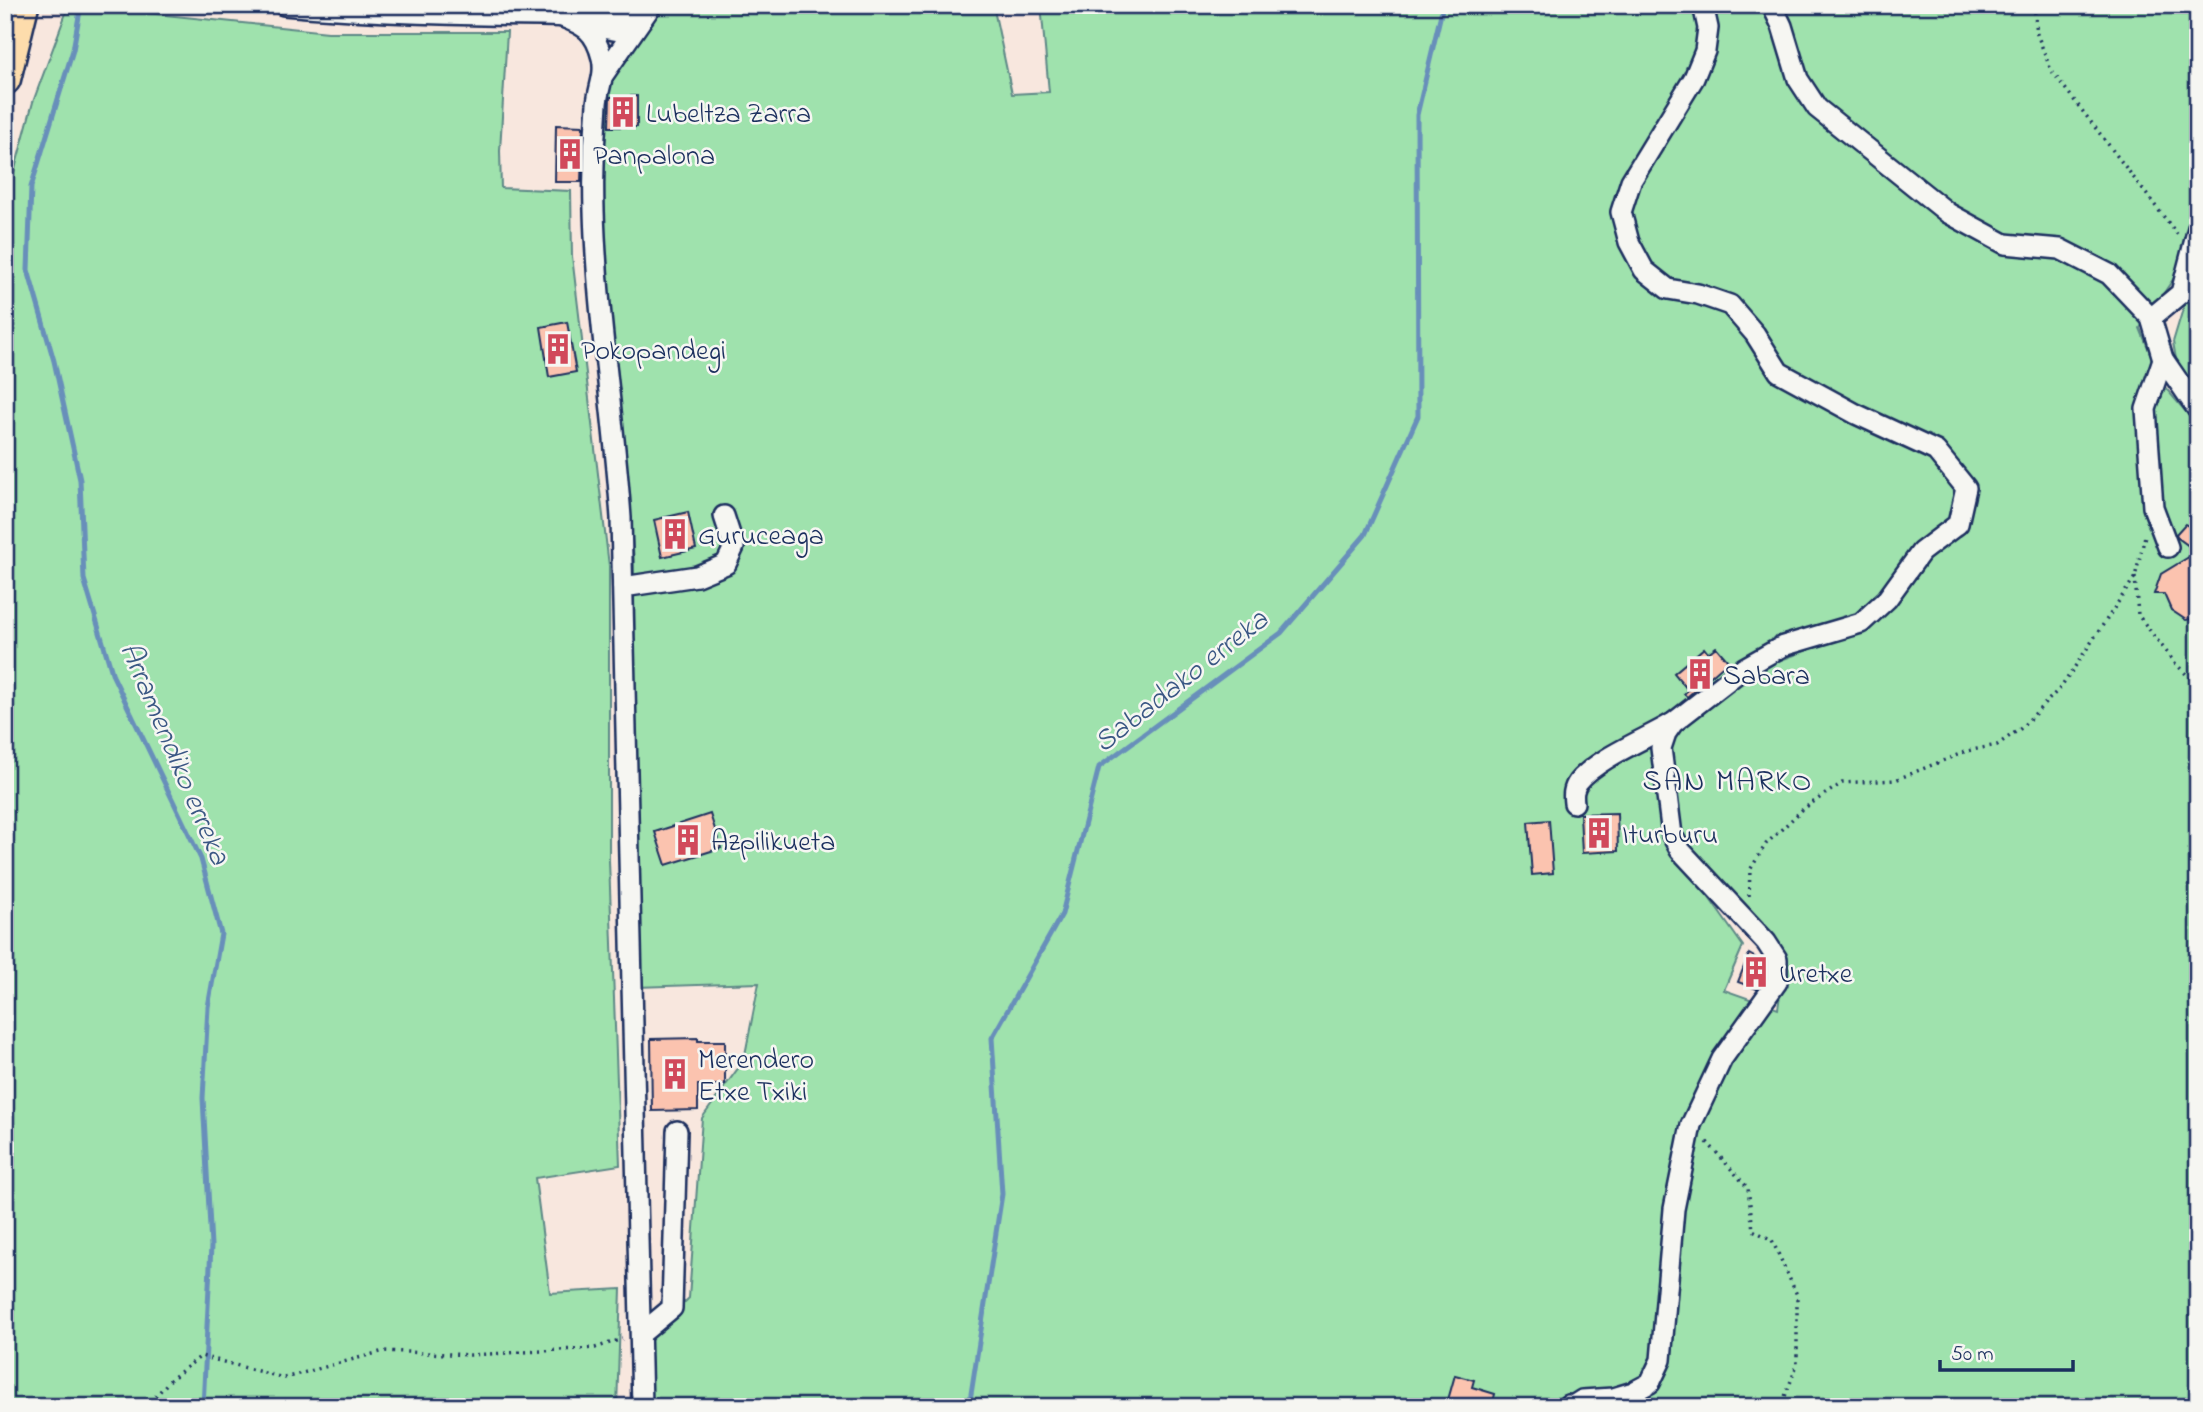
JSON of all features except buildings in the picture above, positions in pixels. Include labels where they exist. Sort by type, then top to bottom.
[{"type":"highway","points":[[5,79],[23,5]]},
{"type":"street","points":[[284,5],[409,14],[560,16],[631,14],[652,5]]},
{"type":"street","points":[[642,1407],[623,587],[617,448],[597,288],[595,127],[597,100],[604,74],[652,5]]},
{"type":"street","points":[[1574,803],[1573,792],[1578,781],[1599,765],[1673,723],[1744,668],[1783,646],[1861,622],[1888,599],[1921,552],[1958,524],[1965,488],[1936,451],[1856,414],[1779,372],[1755,334],[1730,305],[1698,294],[1668,289],[1644,270],[1629,242],[1621,212],[1631,181],[1694,78],[1706,51],[1708,28],[1703,5]]},
{"type":"street","points":[[1772,5],[1782,26],[1798,79],[1817,108],[1948,213],[2005,244],[2060,250],[2109,274],[2151,318],[2163,359],[2198,410]]},
{"type":"street","points":[[560,16],[584,25],[619,31],[637,25]]},
{"type":"street","points":[[584,25],[599,49],[604,74]]},
{"type":"street","points":[[2151,318],[2181,293],[2198,228]]},
{"type":"street","points":[[2163,359],[2146,410],[2153,507],[2168,547]]},
{"type":"street","points":[[623,587],[697,576],[726,564],[734,547],[724,516]]},
{"type":"street","points":[[1568,1405],[1571,1407],[1582,1400],[1613,1398],[1650,1383],[1661,1360],[1674,1209],[1691,1125],[1722,1059],[1777,982],[1777,959],[1748,920],[1680,850],[1672,835],[1661,748],[1673,723]]},
{"type":"street","points":[[642,1333],[671,1308],[677,1131]]},
{"type":"path","points":[[2034,5],[2037,34],[2051,69],[2191,253]]},
{"type":"path","points":[[1748,920],[1750,870],[1766,844],[1803,809],[1842,783],[1895,780],[1967,751],[1997,745],[2028,721],[2062,686],[2134,577],[2153,507]]},
{"type":"path","points":[[2134,577],[2138,615],[2175,663],[2198,686]]},
{"type":"path","points":[[1691,1125],[1748,1188],[1753,1230],[1772,1240],[1797,1295],[1797,1365],[1781,1407]]},
{"type":"path","points":[[145,1407],[170,1380],[201,1356],[284,1378],[384,1351],[471,1354],[595,1348],[642,1333]]},
{"type":"green space","points":[[69,5],[328,32],[507,32],[500,151],[501,188],[571,191],[572,256],[609,566],[609,860],[620,1165],[535,1178],[550,1293],[621,1289],[617,1407],[5,1407],[5,206],[33,102]]},
{"type":"green space","points":[[661,5],[993,5],[1012,94],[1049,92],[1041,5],[2198,5],[2198,204],[2178,272],[2140,328],[2163,385],[2198,426],[2198,1407],[646,1407],[647,1339],[689,1298],[702,1118],[744,1060],[759,983],[636,987],[634,560],[624,442],[598,231],[607,86],[641,29]],"holes":[[[1853,633],[1757,669],[1676,728],[1669,748],[1678,839],[1785,958],[1778,1009],[1724,990],[1743,946],[1660,828],[1656,736],[1664,717],[1755,651]]]},
{"type":"green space","points":[[2198,259],[2198,402],[2177,365],[2173,342]]},
{"type":"waterway","name":"Arramendiko erreka","points":[[81,5],[73,50],[31,187],[28,270],[54,361],[80,480],[84,579],[113,676],[201,859],[221,934],[208,1007],[203,1098],[211,1246],[203,1407]]},
{"type":"waterway","name":"Sabadako erreka","points":[[969,1407],[1002,1194],[992,1038],[1062,914],[1099,767],[1281,633],[1365,535],[1418,416],[1417,115],[1443,5]]},
{"type":"place","name":"Lubeltza Zarra","points":[[623,112]]},
{"type":"place","name":"Panpalona","points":[[570,154]]},
{"type":"place","name":"Pokopandegi","points":[[558,349]]},
{"type":"place","name":"Guruceaga","points":[[675,534]]},
{"type":"place","name":"Sabara","points":[[1700,674]]},
{"type":"place","name":"Iturburu","points":[[1599,833]]},
{"type":"place","name":"Azpilikueta","points":[[688,840]]},
{"type":"place","name":"Uretxe","points":[[1756,972]]},
{"type":"place","name":"Merendero Etxe Txiki","points":[[675,1074]]},
{"type":"district","name":"SAN MARKO","points":[[1728,780]]}]
